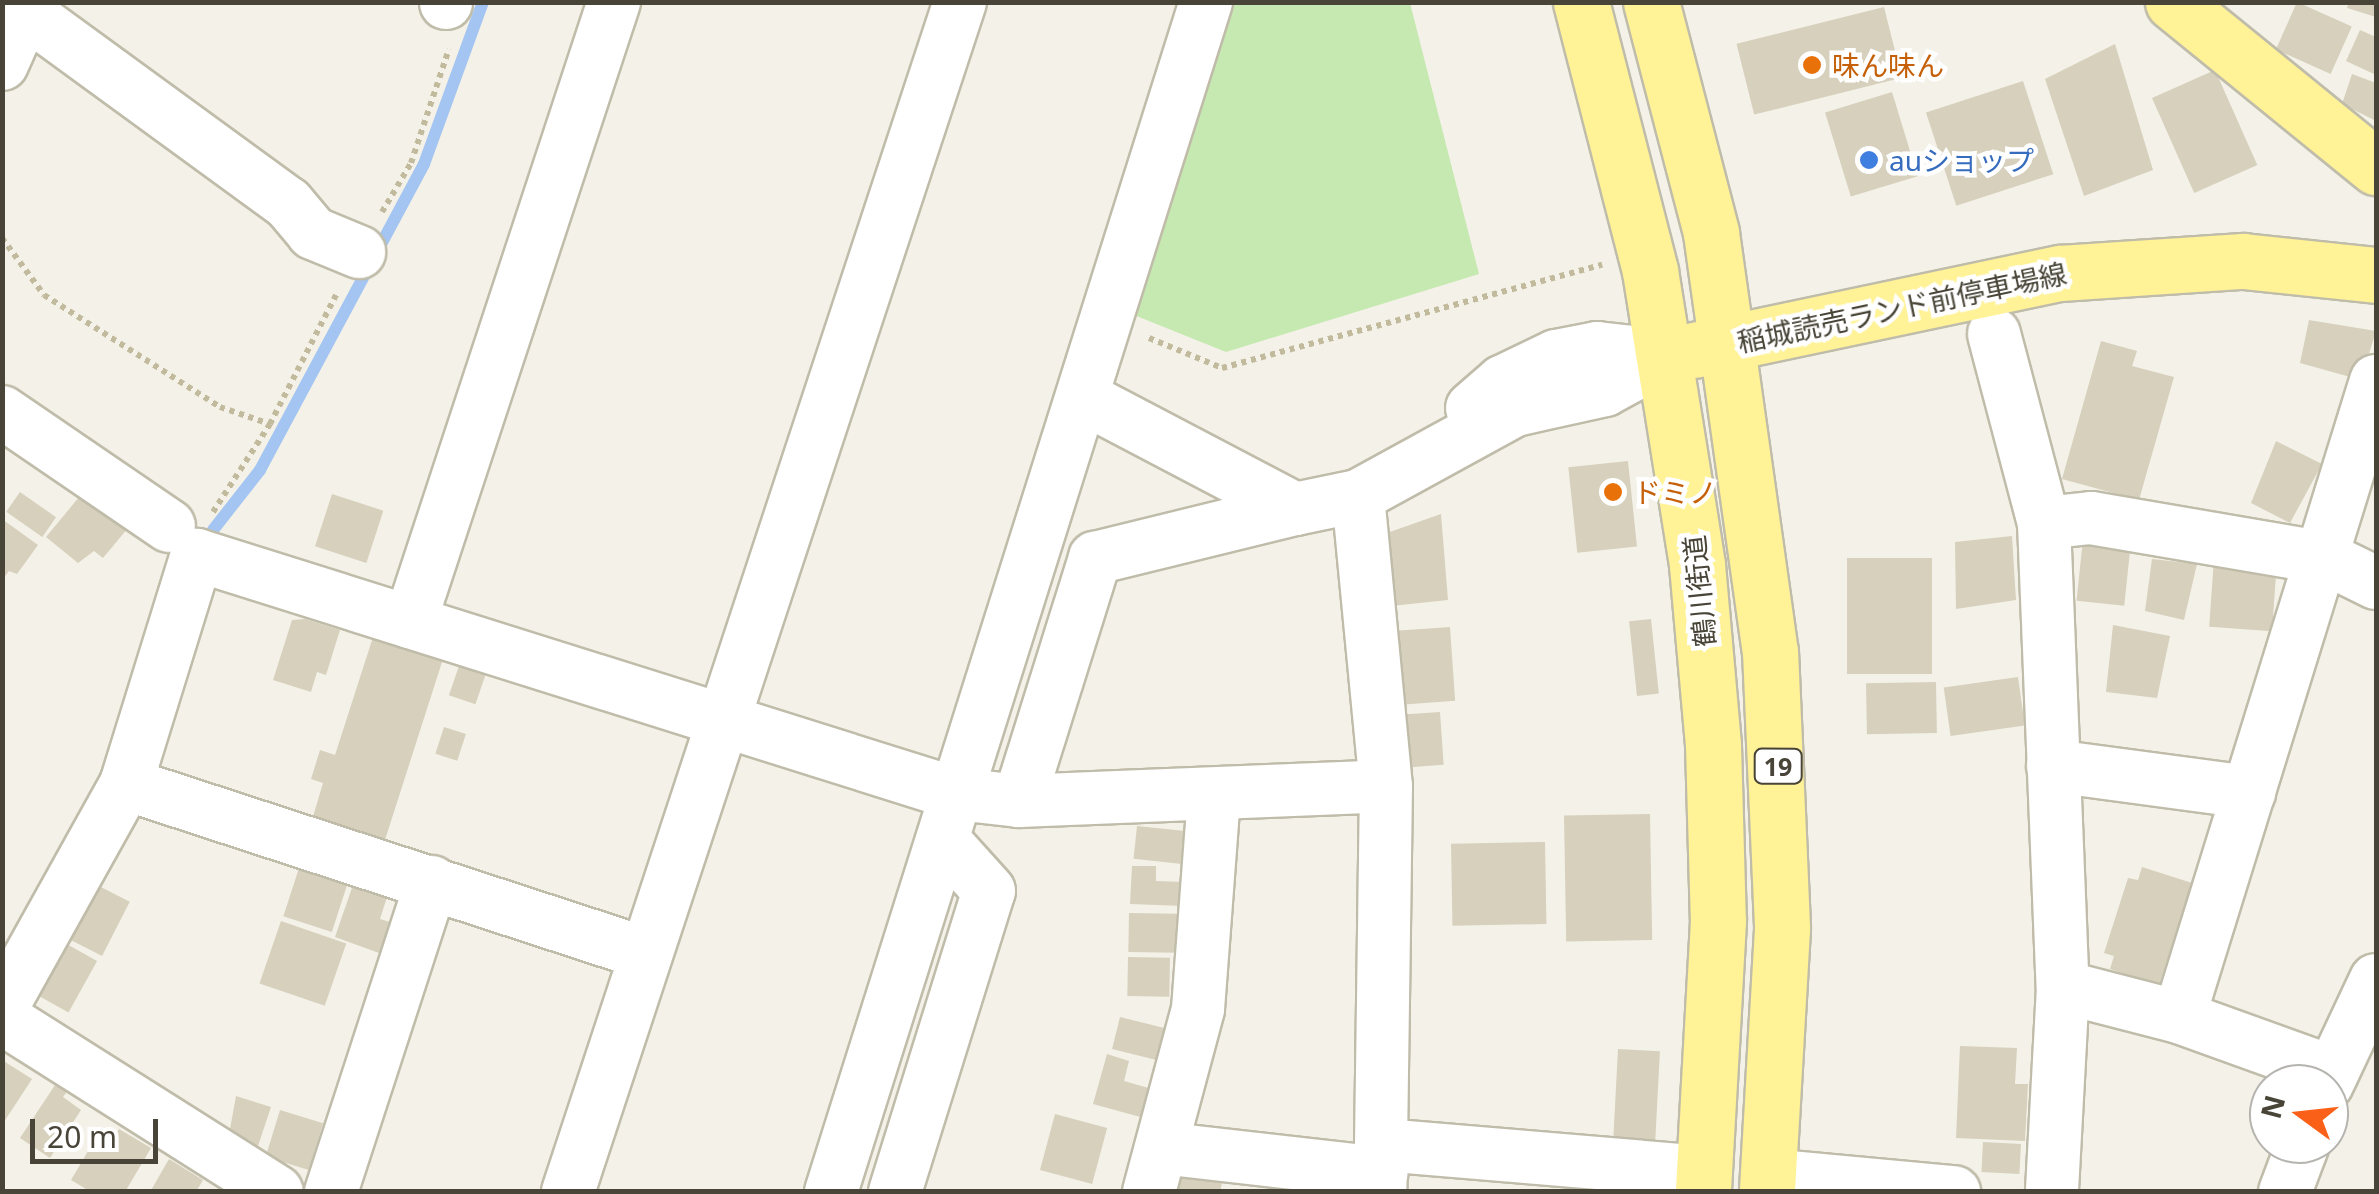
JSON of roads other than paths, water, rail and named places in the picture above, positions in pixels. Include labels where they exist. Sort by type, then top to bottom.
[{"type":"main road","name":"鶴川街道","points":[[1581,2],[1636,204],[1667,356],[1697,565],[1713,745],[1718,921],[1704,1182]]},
{"type":"main road","name":"19","points":[[1650,2],[1711,233],[1730,342],[1777,742],[1782,929],[1768,1184]]},
{"type":"main road","points":[[2174,2],[2376,166]]},
{"type":"main road","name":"稲城読売ランド前停車場線","points":[[1667,356],[2060,273],[2243,261],[2376,275]]},
{"type":"street","points":[[410,622],[614,2]]},
{"type":"street","points":[[568,1192],[960,2]]},
{"type":"street","points":[[831,1192],[1206,2]]},
{"type":"street","points":[[2,64],[18,7],[288,204],[314,233],[359,252]]},
{"type":"street","points":[[1994,334],[2044,523],[2063,987],[2052,1192]]},
{"type":"street","points":[[1019,801],[1096,558],[1358,496],[1426,456],[1502,382],[1556,356],[1597,348],[1667,356]]},
{"type":"street","points":[[2179,1016],[2325,558],[2376,381]]},
{"type":"street","points":[[1082,397],[1295,509]]},
{"type":"street","points":[[2,412],[169,526]]},
{"type":"street","points":[[1358,496],[1386,786],[1382,1170]]},
{"type":"street","points":[[2044,523],[2091,518],[2325,558],[2376,583]]},
{"type":"street","points":[[2,1007],[126,784],[197,556],[724,720],[950,818],[1019,801],[1386,786]]},
{"type":"street","points":[[2053,766],[2249,792]]},
{"type":"street","points":[[126,784],[644,953]]},
{"type":"street","points":[[1214,796],[1198,1009],[1155,1170],[1382,1170],[1704,1182]]},
{"type":"street","points":[[896,1192],[989,891],[950,818]]},
{"type":"street","points":[[331,1192],[432,882]]},
{"type":"street","points":[[2336,1064],[2376,980]]},
{"type":"street","points":[[2063,987],[2179,1016],[2295,1064]]},
{"type":"street","points":[[2,1018],[277,1192]]},
{"type":"street","points":[[2285,1192],[2296,1164]]},
{"type":"street","points":[[1768,1184],[1954,1192]]},
{"type":"waterway","points":[[213,530],[260,470],[424,164],[483,2]]},
{"type":"place","name":"味ん味ん","points":[[1812,65]]},
{"type":"place","name":"auショップ","points":[[1869,160]]},
{"type":"place","name":"ドミノ","points":[[1613,492]]}]
